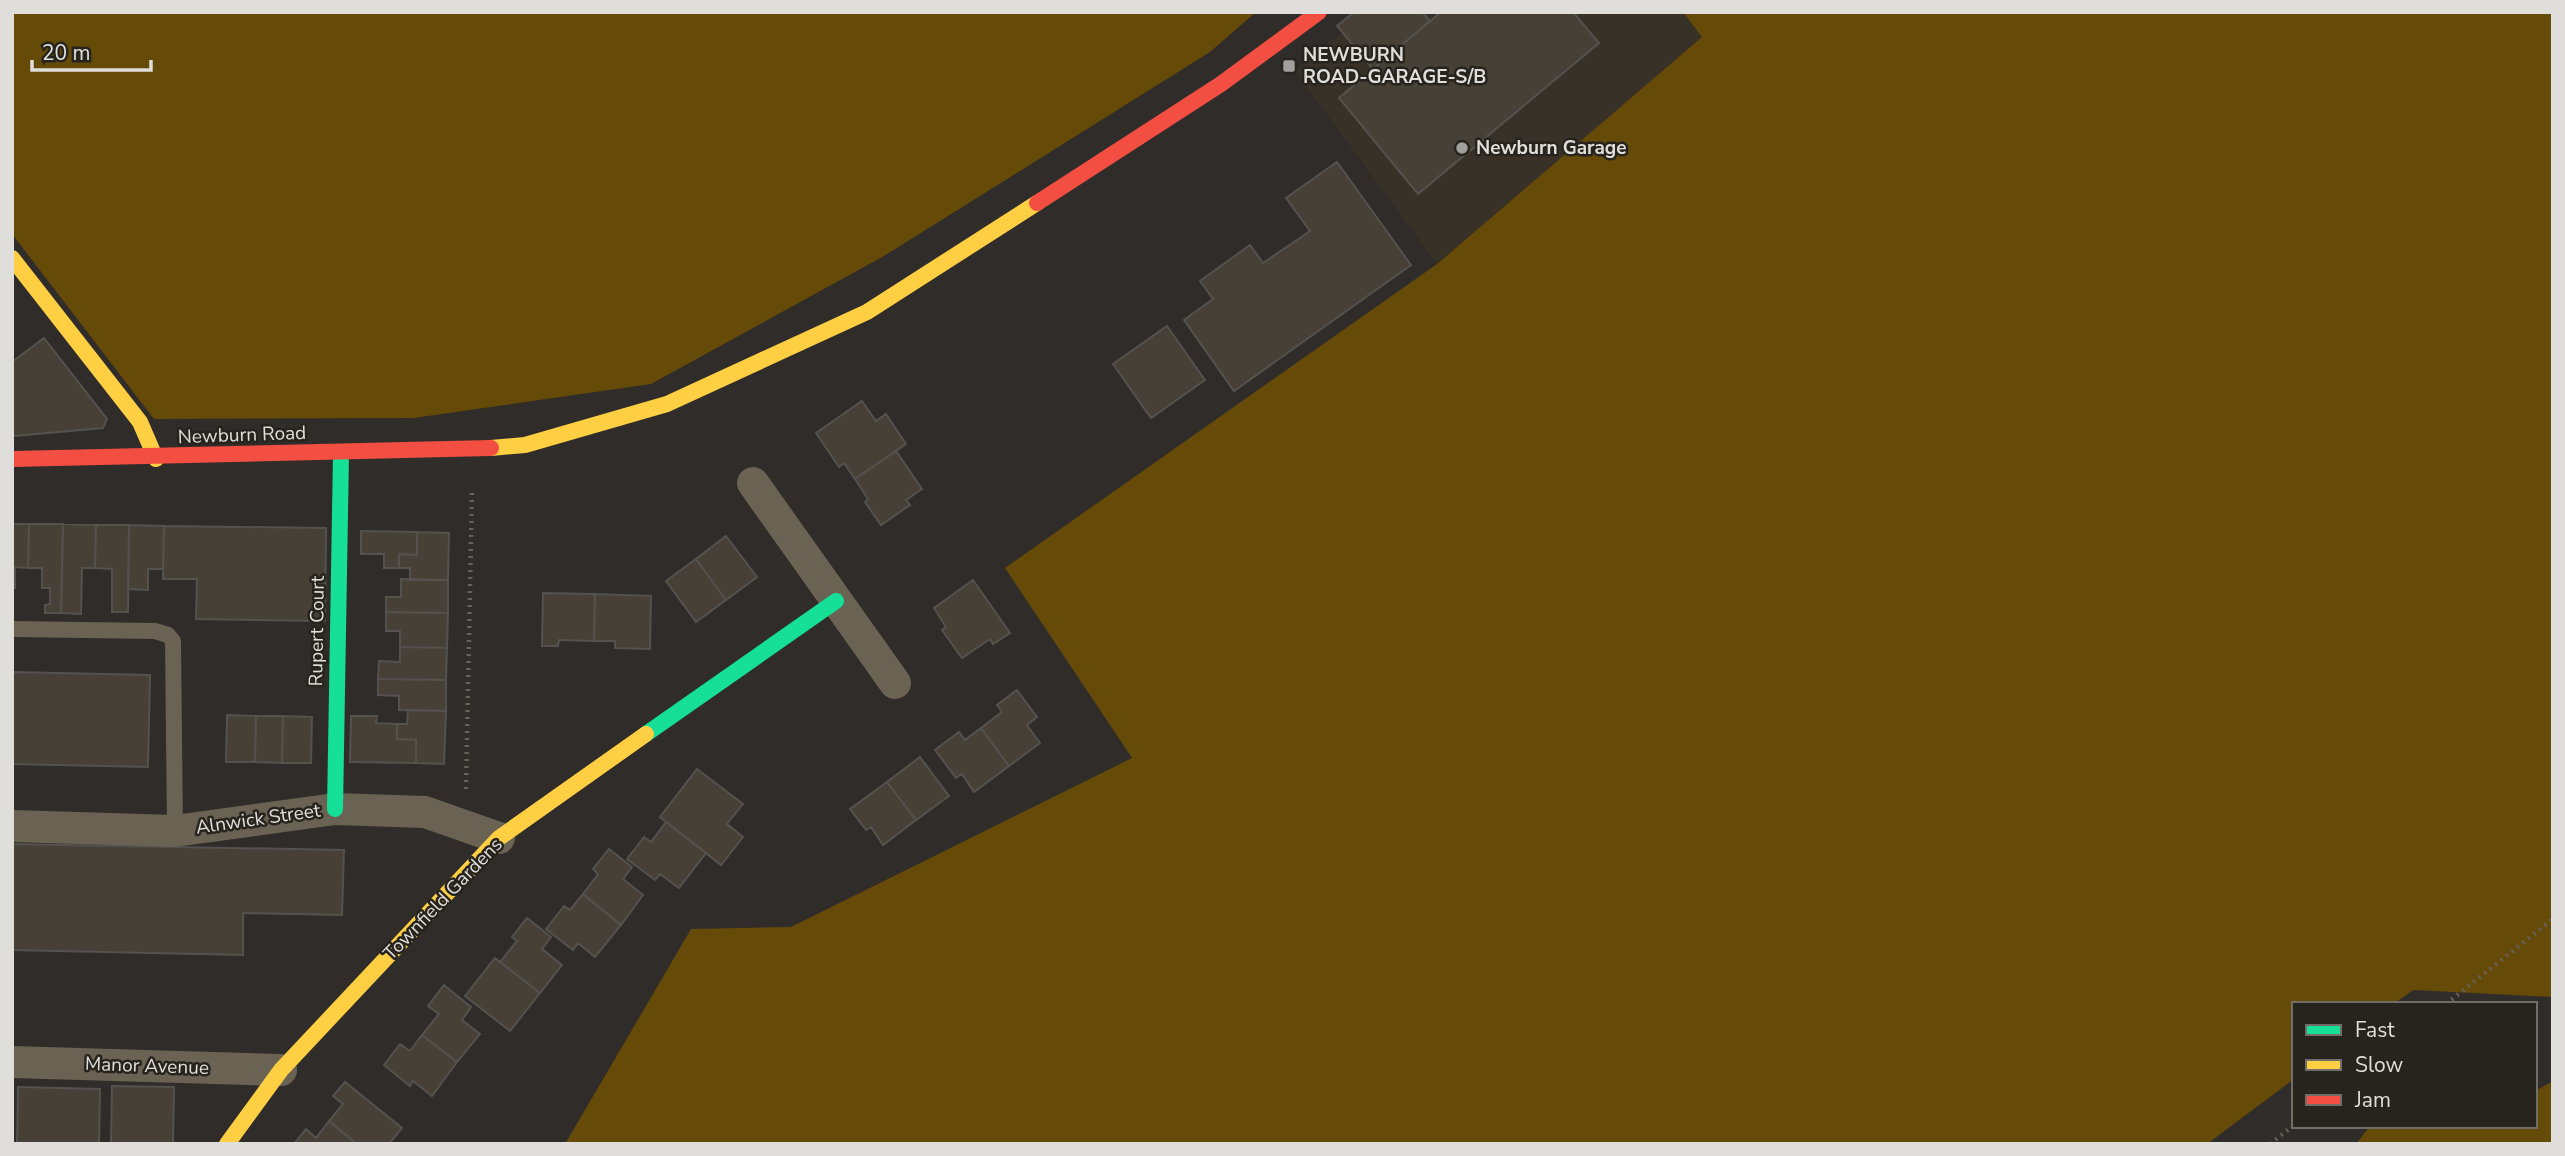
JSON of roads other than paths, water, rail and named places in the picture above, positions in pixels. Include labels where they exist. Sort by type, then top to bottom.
[{"type":"street","name":"Newburn Road","points":[[12,459],[156,459],[473,450],[525,445],[667,404],[867,312],[1221,84],[1319,12]]},
{"type":"street","points":[[12,258],[140,422],[156,459]]},
{"type":"street","name":"Rupert Court","points":[[335,809],[341,454]]},
{"type":"street","points":[[753,483],[895,683]]},
{"type":"street","name":"Townfield Gardens","points":[[227,1144],[281,1070],[499,838],[836,601]]},
{"type":"street","name":"Alnwick Street","points":[[12,826],[175,831],[335,809],[425,812],[466,824],[499,838]]},
{"type":"street","name":"Manor Avenue","points":[[12,1062],[281,1070]]},
{"type":"lane","points":[[12,629],[155,631],[169,635],[176,648],[175,831]]},
{"type":"place","name":"NEWBURN ROAD-GARAGE-S/B","points":[[1289,66]]},
{"type":"place","name":"Newburn Garage","points":[[1462,148]]}]
